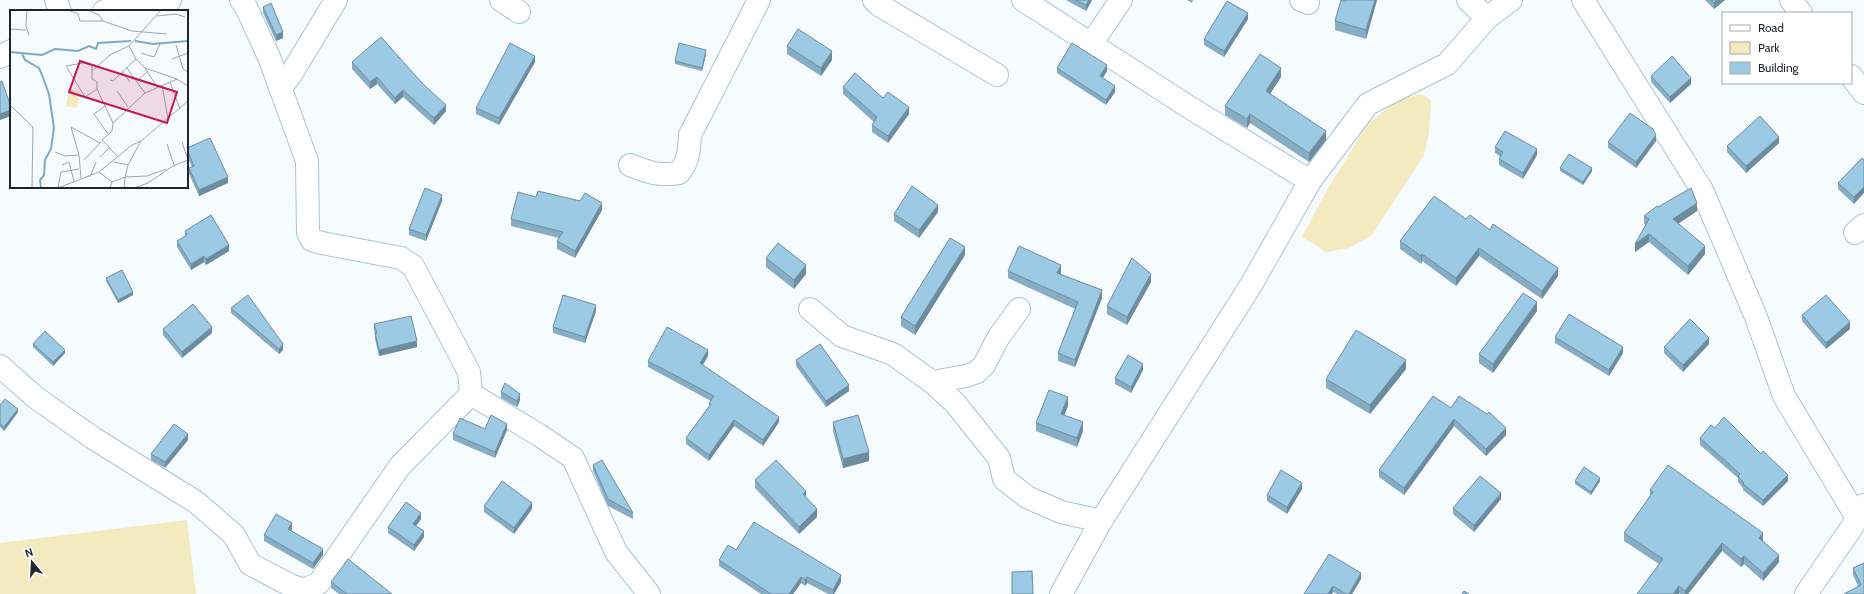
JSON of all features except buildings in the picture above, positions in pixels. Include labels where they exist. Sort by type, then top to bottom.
[{"type":"street","points":[[56,0],[60,10]]},
{"type":"street","points":[[110,10],[170,0]]},
{"type":"street","points":[[0,366],[35,397],[92,438],[196,502],[234,535],[250,564],[290,585],[304,590],[318,583],[400,466],[471,394],[469,372],[413,266],[401,258],[312,240],[308,234],[307,161],[269,57],[246,7],[241,0]]},
{"type":"street","points":[[280,88],[290,76],[336,0]]},
{"type":"street","points":[[501,0],[519,12]]},
{"type":"street","points":[[630,165],[652,174],[666,175],[679,173],[686,164],[689,155],[690,135],[759,0]]},
{"type":"street","points":[[874,0],[879,5],[997,75]]},
{"type":"street","points":[[1023,0],[1310,181]]},
{"type":"street","points":[[1091,44],[1120,0]]},
{"type":"street","points":[[1468,0],[1487,18]]},
{"type":"street","points":[[1061,594],[1101,521],[1251,285],[1310,181],[1368,104],[1447,64],[1487,18],[1511,0]]},
{"type":"street","points":[[1583,0],[1702,190],[1756,317],[1784,396],[1860,511],[1852,527],[1806,594]]},
{"type":"street","points":[[1791,0],[1800,12]]},
{"type":"street","points":[[0,57],[10,52]]},
{"type":"street","points":[[1852,77],[1864,93]]},
{"type":"street","points":[[810,309],[842,336],[893,354],[932,382],[955,403],[999,458],[1004,479],[1028,498],[1061,512],[1101,521]]},
{"type":"street","points":[[932,382],[966,376],[977,372],[984,364],[998,338],[1019,309]]},
{"type":"street","points":[[471,394],[539,435],[573,458],[616,552],[649,594]]},
{"type":"green space","points":[[1421,94],[1431,100],[1429,133],[1424,155],[1372,235],[1349,248],[1326,252],[1302,237],[1327,190],[1367,125],[1396,101]]},
{"type":"green space","points":[[187,520],[196,594],[0,594],[0,543]]}]
